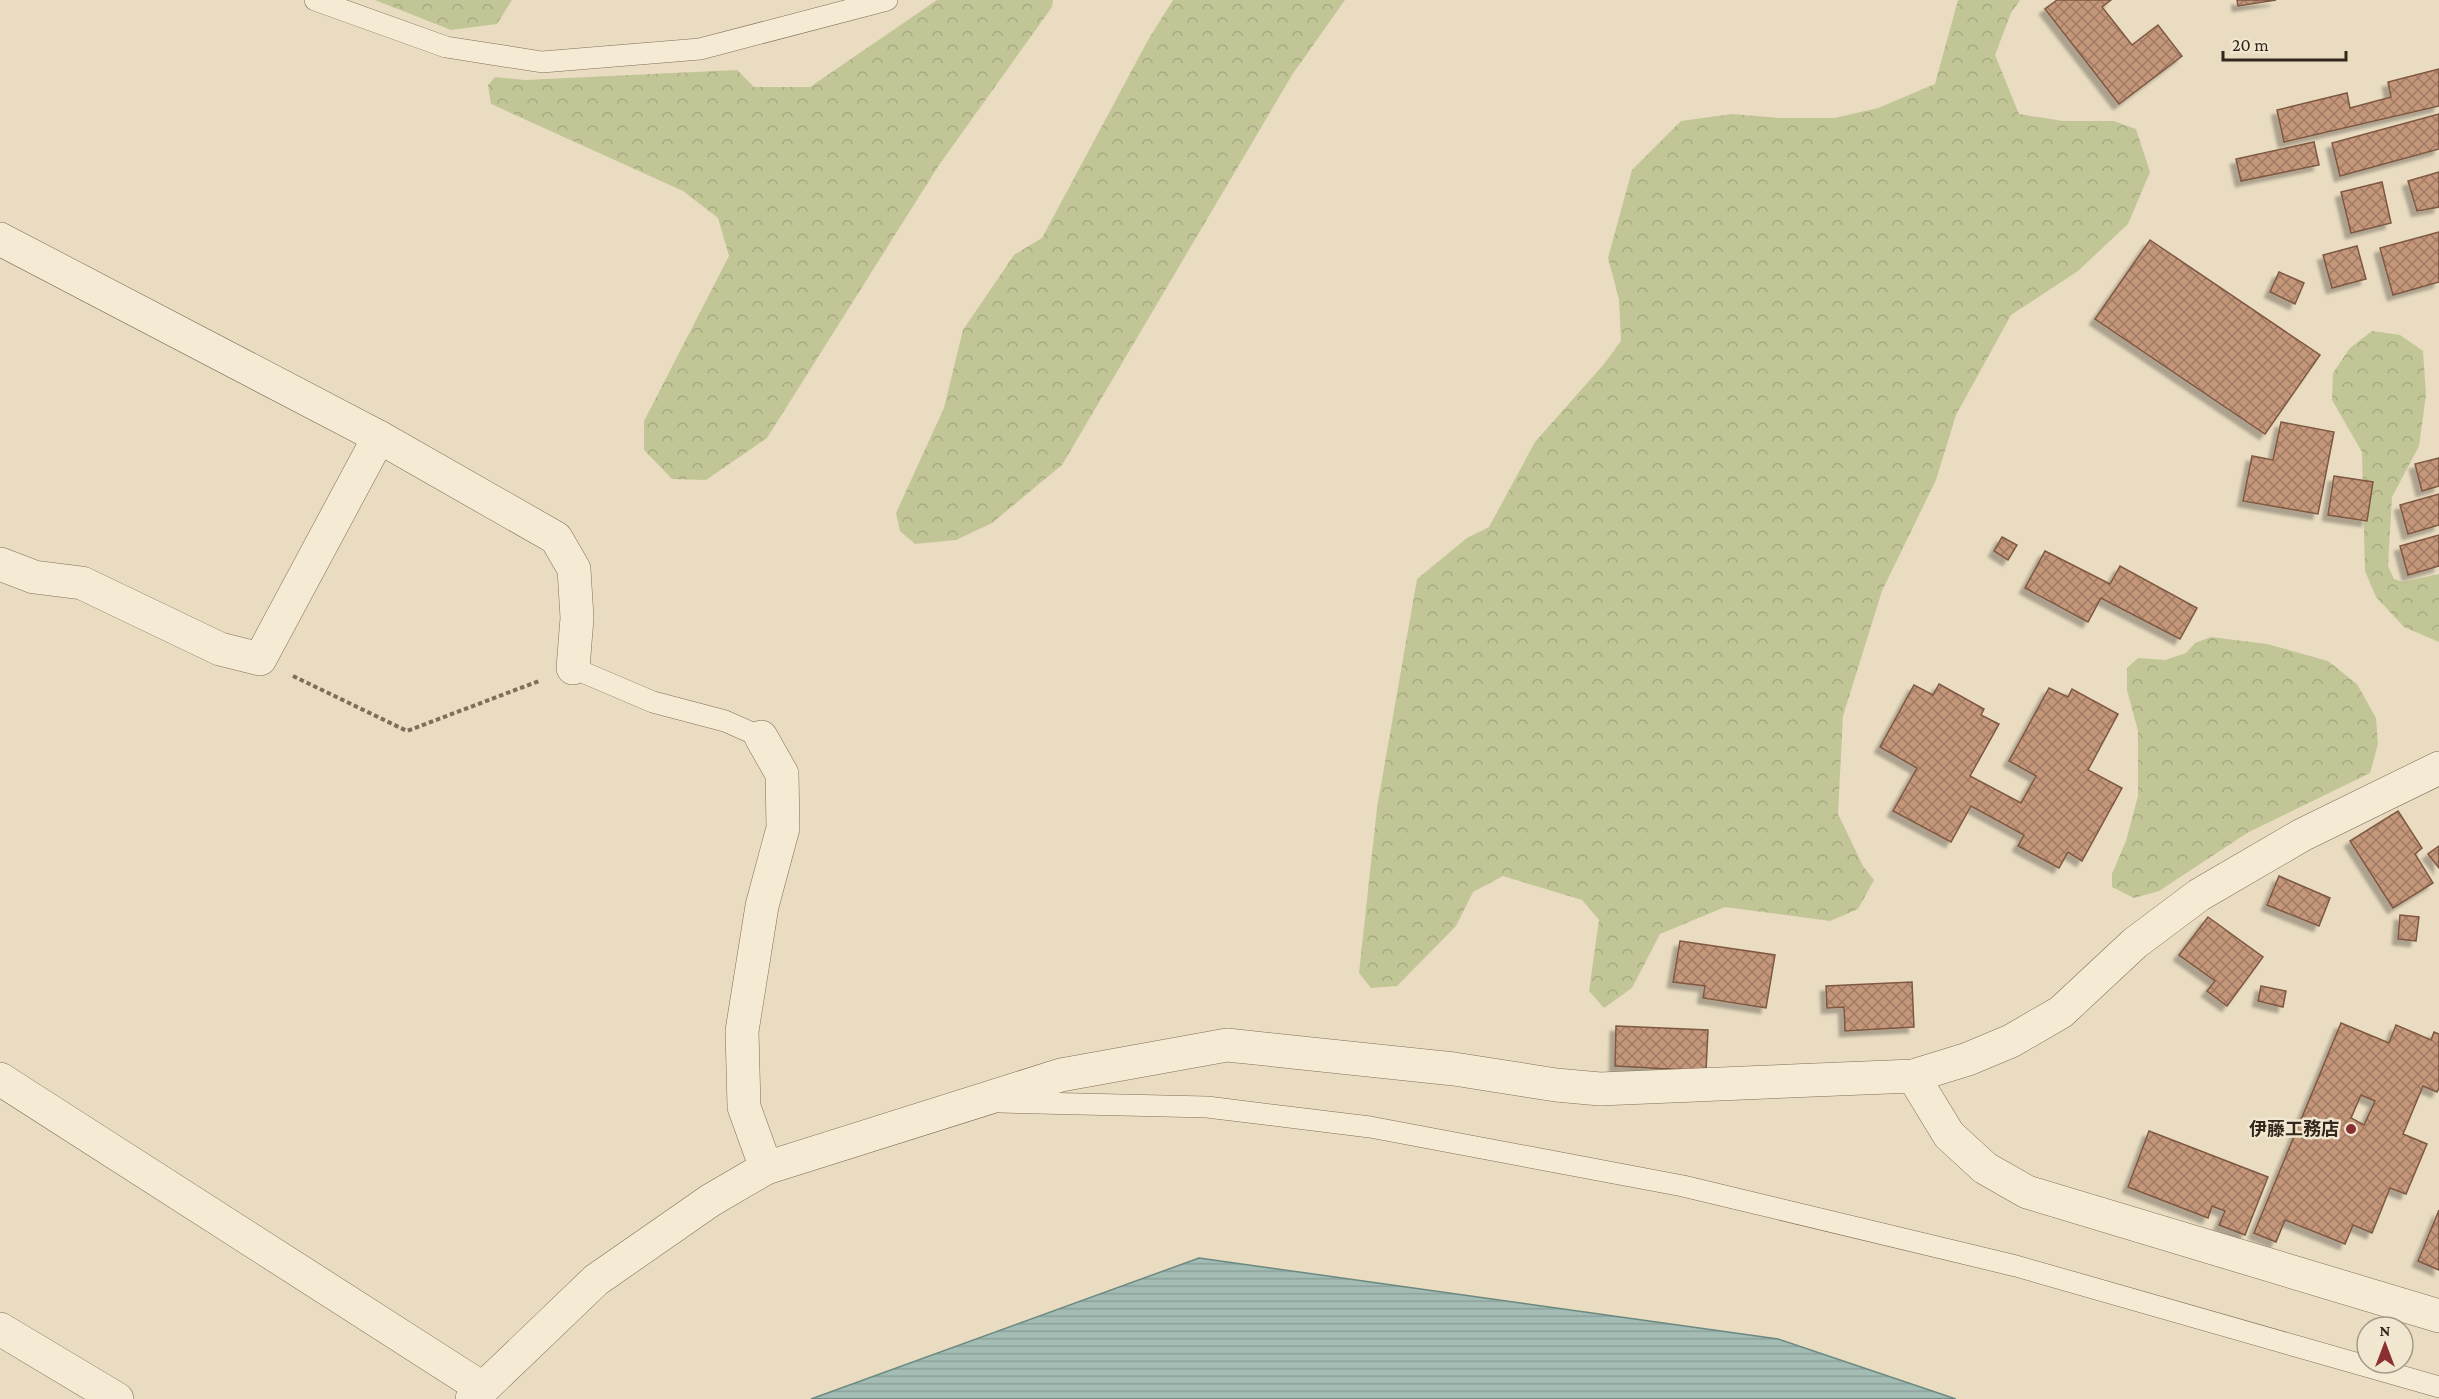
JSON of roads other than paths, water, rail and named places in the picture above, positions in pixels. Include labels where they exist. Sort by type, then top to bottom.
[{"type":"street","points":[[0,239],[379,436],[556,538],[574,568],[577,618],[573,668]]},
{"type":"street","points":[[0,564],[34,577],[82,583],[220,649],[260,660],[379,436]]},
{"type":"street","points":[[761,737],[782,774],[783,828],[762,906],[742,1031],[744,1107],[766,1168]]},
{"type":"street","points":[[0,1079],[477,1394],[596,1280],[711,1200],[766,1168],[1061,1075],[1227,1045],[1454,1068],[1556,1085],[1600,1089],[1912,1076],[1968,1059],[2001,1046],[2061,1012],[2135,943],[2199,896],[2302,835],[2439,768]]},
{"type":"street","points":[[1912,1076],[1949,1135],[1985,1168],[2027,1192],[2439,1316]]},
{"type":"street","points":[[0,1329],[117,1399]]},
{"type":"lane","points":[[315,0],[446,47],[542,62],[700,49],[818,9],[887,0]]},
{"type":"lane","points":[[573,668],[653,702],[725,721],[761,737]]},
{"type":"lane","points":[[979,1101],[1207,1107],[1370,1127],[1683,1186],[2016,1266],[2439,1387]]},
{"type":"water","points":[[1199,1258],[1778,1339],[1956,1399],[811,1399]]},
{"type":"place","name":"伊藤工務店","points":[[2351,1129]]}]
